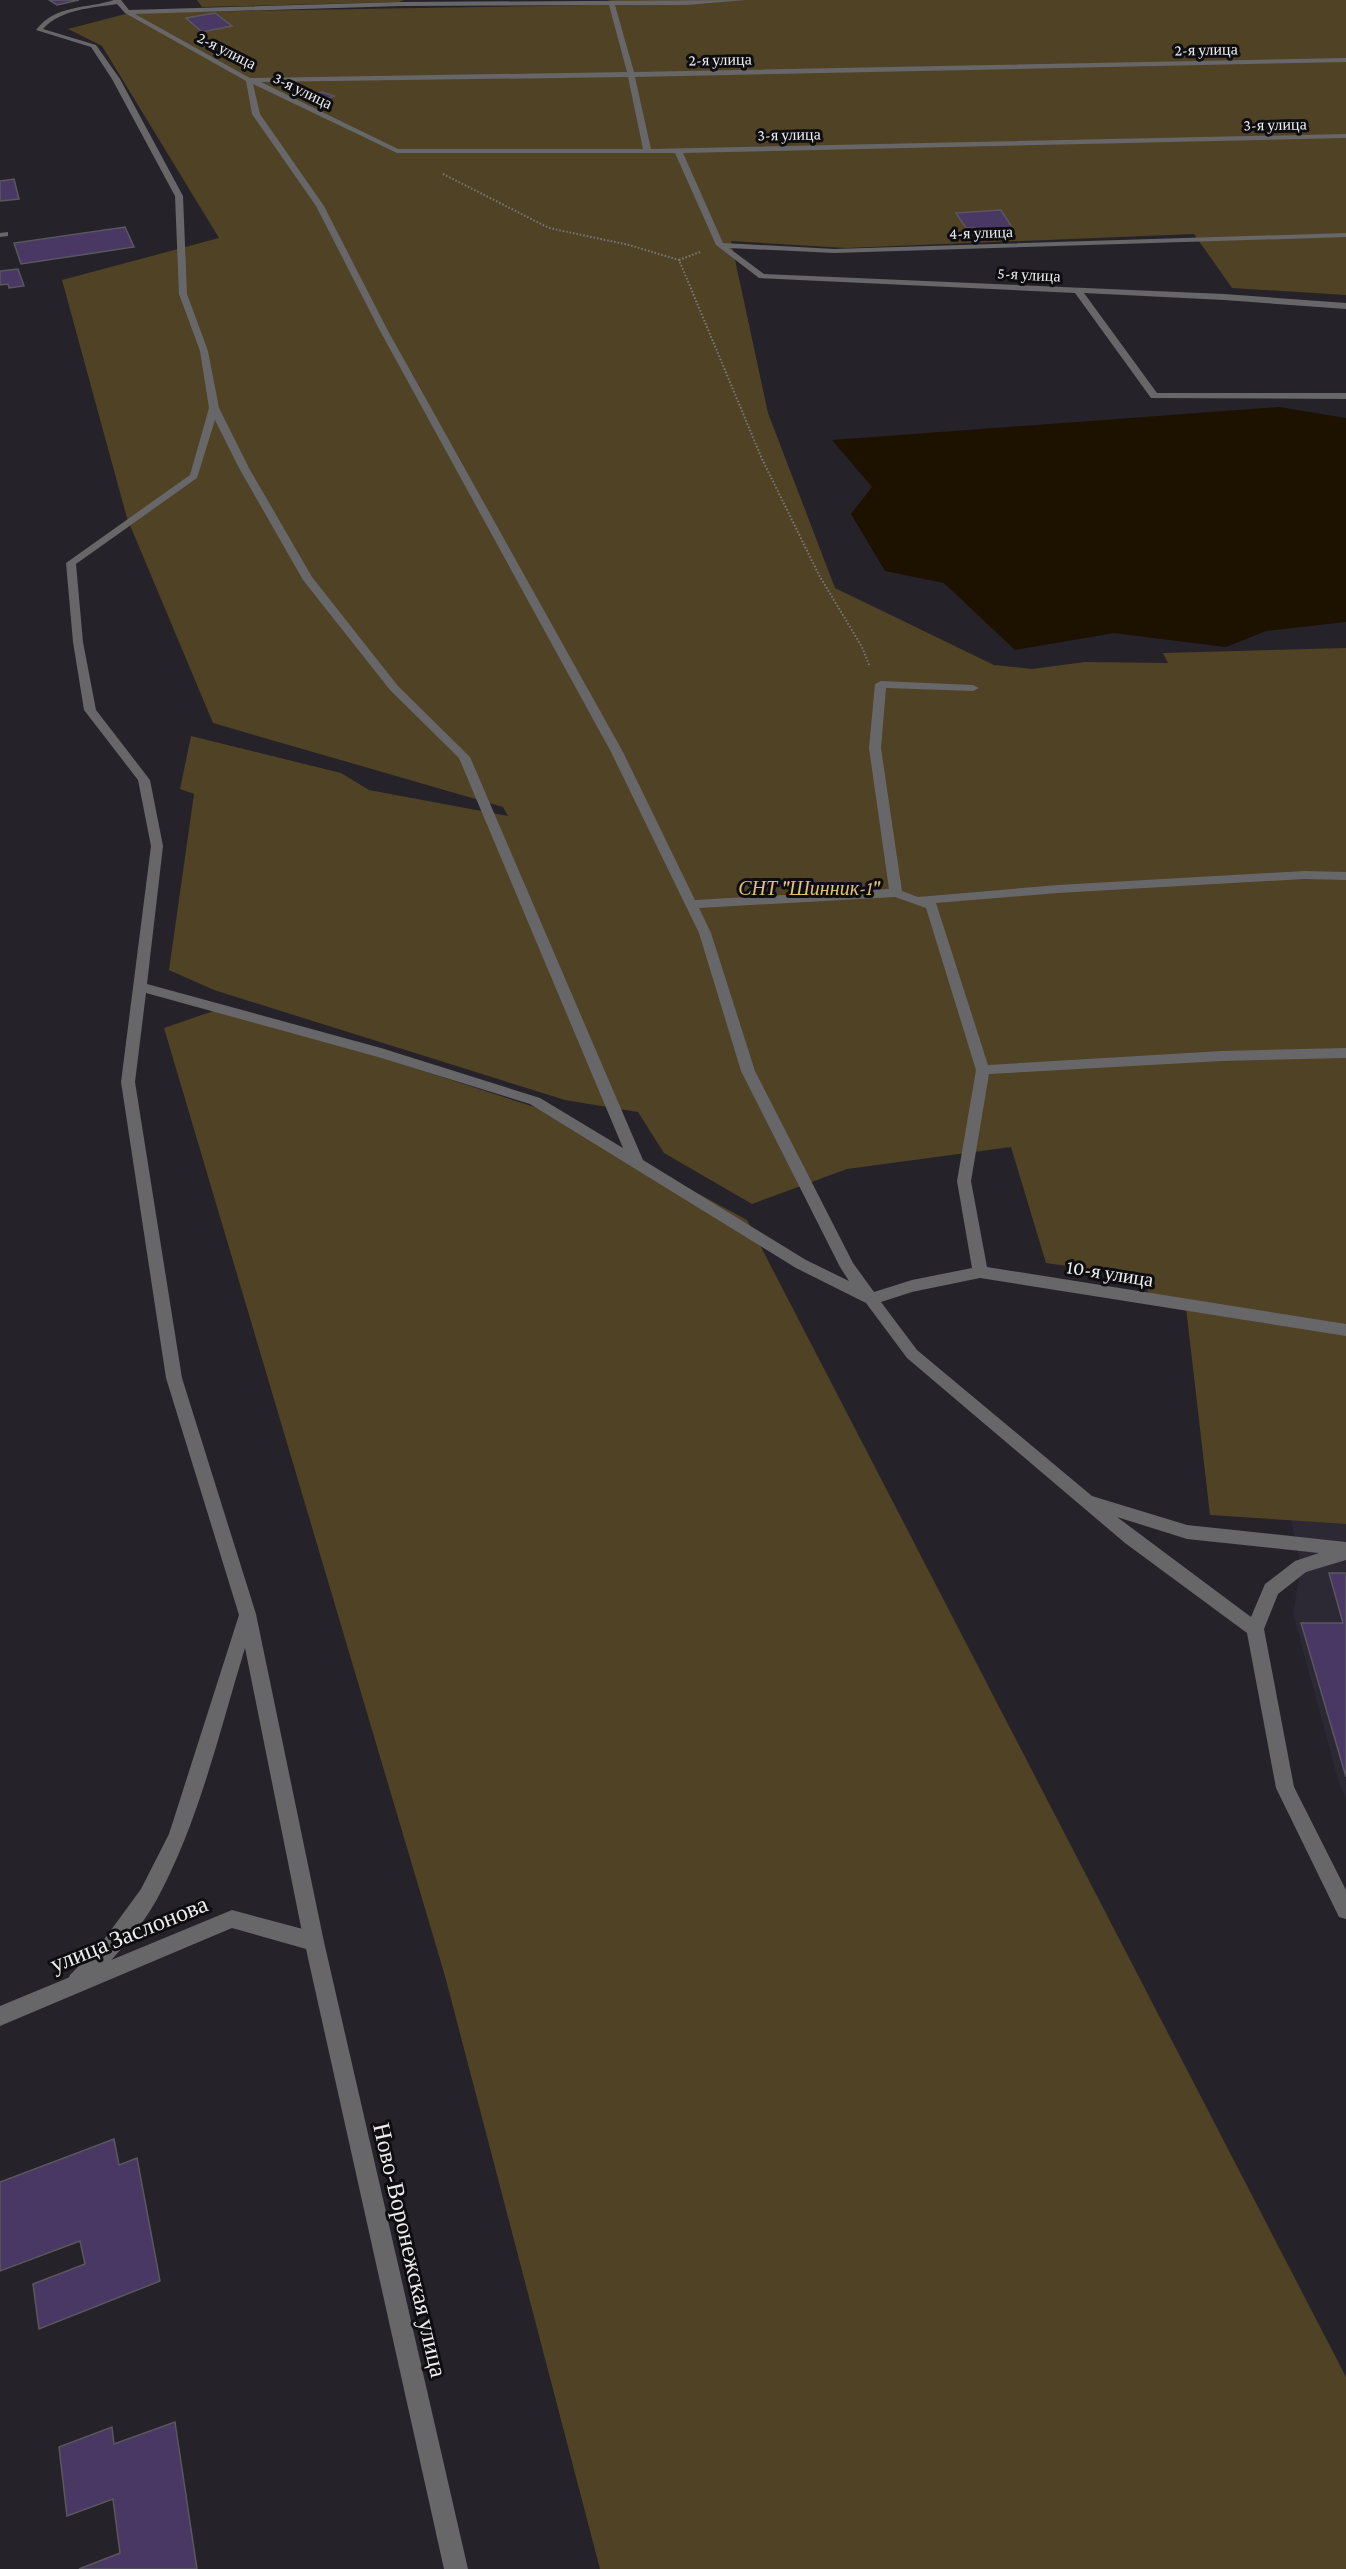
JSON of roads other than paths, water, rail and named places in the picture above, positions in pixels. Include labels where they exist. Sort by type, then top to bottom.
[{"type":"street","points":[[638,1166],[464,757],[394,688],[307,578],[244,468],[214,408],[204,351],[183,294],[178,196],[116,79],[94,46],[39,30],[43,23],[66,12],[121,5],[612,1],[687,3],[742,0]]},
{"type":"street","points":[[612,1],[631,74],[646,150]]},
{"type":"street","name":"2-я улица","points":[[121,5],[249,80],[412,79],[1346,60]]},
{"type":"street","points":[[249,80],[256,114],[320,206],[383,329],[617,752],[705,933],[748,1071],[847,1267],[912,1354],[1131,1538],[1255,1629]]},
{"type":"street","name":"3-я улица","points":[[249,80],[397,150],[678,151],[1346,136]]},
{"type":"street","points":[[678,151],[720,245]]},
{"type":"street","name":"4-я улица","points":[[720,245],[834,251],[1346,236]]},
{"type":"street","name":"5-я улица","points":[[720,245],[762,276],[1224,297],[1346,306]]},
{"type":"street","points":[[1078,291],[1154,396],[1346,396]]},
{"type":"street","name":"Ново-Воронежская улица","points":[[214,408],[194,476],[72,563],[78,642],[90,710],[144,780],[157,846],[128,1082],[174,1378],[247,1614],[314,1942],[456,2569]]},
{"type":"street","points":[[896,893],[875,748],[881,684],[973,688]]},
{"type":"street","points":[[918,901],[1058,889],[1304,875],[1346,876]]},
{"type":"street","points":[[691,904],[896,893],[932,906],[983,1070],[964,1181],[980,1272]]},
{"type":"street","points":[[140,987],[381,1053],[535,1101],[801,1264],[871,1299]]},
{"type":"street","points":[[983,1070],[1222,1056],[1346,1053]]},
{"type":"street","name":"10-я улица","points":[[871,1299],[912,1286],[980,1272],[1346,1330]]},
{"type":"street","points":[[1086,1500],[1187,1532],[1346,1551]]},
{"type":"street","points":[[1346,1551],[1301,1566],[1271,1589],[1255,1629],[1285,1788],[1346,1910]]},
{"type":"street","points":[[76,1983],[110,1948],[148,1896],[178,1836],[247,1614]]},
{"type":"street","name":"улица Заслонова","points":[[0,2016],[232,1919],[314,1942]]},
{"type":"park label","name":"СНТ \"Шинник-1\"","points":[[809,888]]}]
